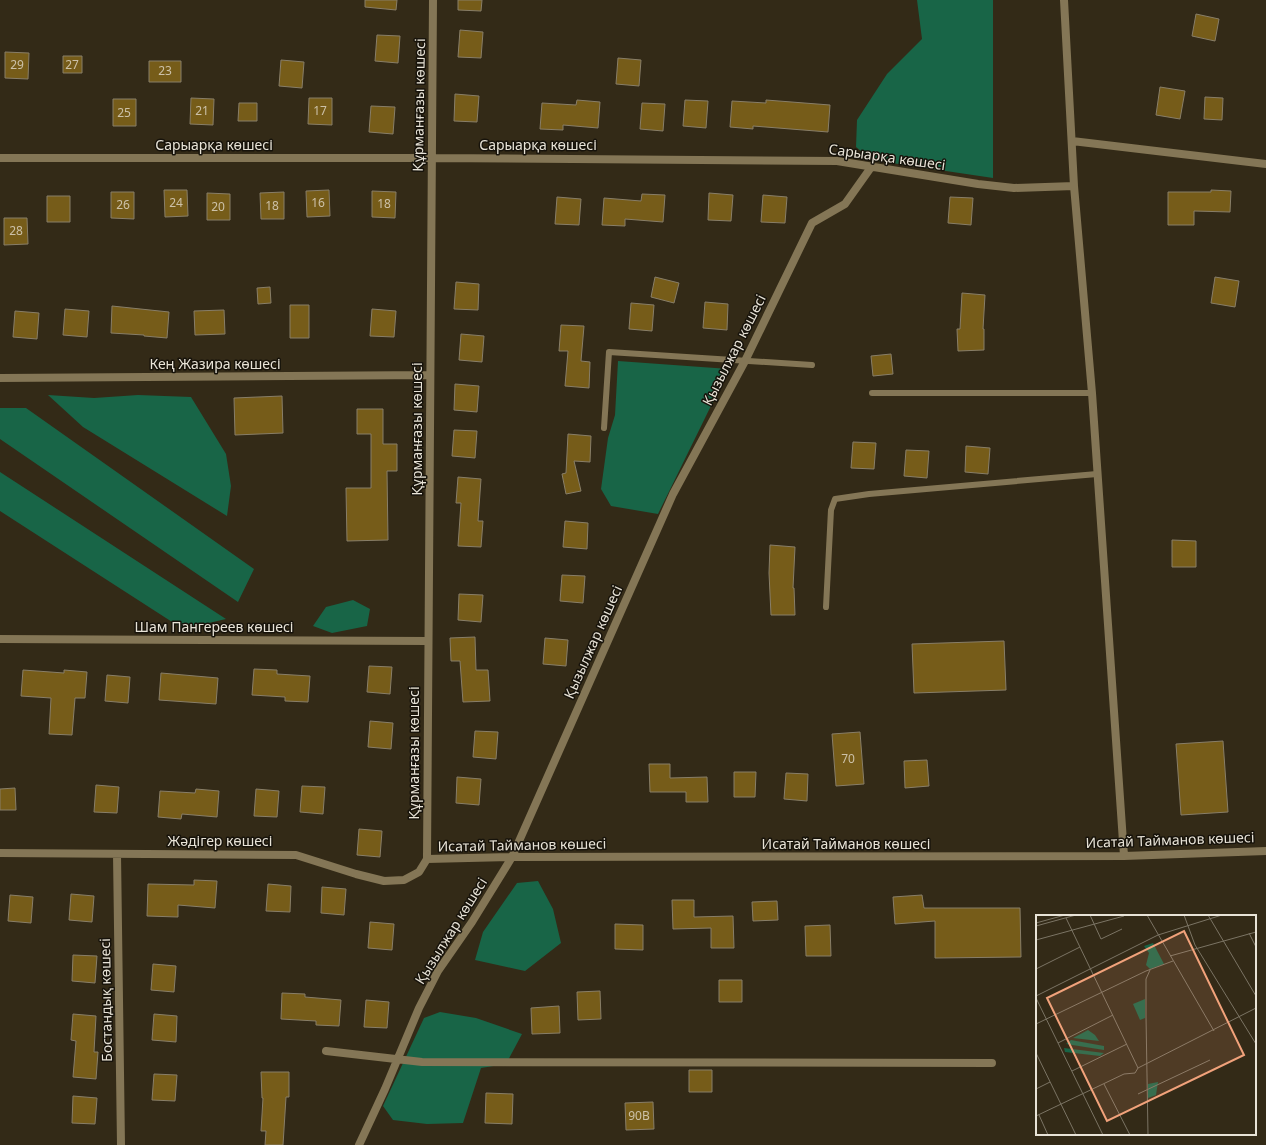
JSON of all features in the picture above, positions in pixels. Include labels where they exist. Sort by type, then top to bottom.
[{"type":"street","name":"Құрманғазы көшесі","points":[[427,859],[433,0]]},
{"type":"street","points":[[1064,0],[1074,186],[1092,393],[1124,856]]},
{"type":"street","points":[[1072,141],[1266,164]]},
{"type":"street","name":"Сарыарқа көшесі","points":[[0,158],[431,158],[837,161],[978,184],[1014,188],[1074,186]]},
{"type":"street","name":"Қызылжар көшесі","points":[[359,1145],[398,1059],[419,1008],[438,971],[472,922],[512,857],[673,494],[745,361],[812,223],[845,204],[872,166]]},
{"type":"street","name":"Кең Жазира көшесі","points":[[0,378],[430,376]]},
{"type":"street","name":"Шам Пангереев көшесі","points":[[0,639],[428,641]]},
{"type":"street","name":"Исатай Тайманов көшесі","points":[[427,859],[512,857],[1124,856],[1266,851]]},
{"type":"street","name":"Жәдігер көшесі","points":[[0,852],[296,855],[356,874],[384,881],[404,880],[419,872],[427,859]]},
{"type":"street","name":"Бостандық көшесі","points":[[117,854],[121,1145]]},
{"type":"street","points":[[326,1052],[422,1062],[992,1063]]},
{"type":"lane","points":[[604,428],[609,352],[812,365]]},
{"type":"lane","points":[[872,394],[1092,393]]},
{"type":"lane","points":[[826,607],[831,510],[835,499],[869,494],[1097,474]]},
{"type":"green space","points":[[917,0],[993,0],[993,178],[872,160],[856,147],[857,120],[887,74],[922,39]]},
{"type":"green space","points":[[618,361],[729,369],[658,514],[611,506],[601,489],[608,438],[615,415]]},
{"type":"green space","points":[[48,395],[94,398],[138,395],[191,397],[226,454],[231,486],[227,516],[83,427]]},
{"type":"green space","points":[[0,408],[26,408],[254,569],[238,602],[0,439]]},
{"type":"green space","points":[[0,472],[226,619],[183,629],[0,511]]},
{"type":"green space","points":[[353,600],[370,609],[367,626],[332,633],[313,626],[326,607]]},
{"type":"green space","points":[[538,881],[553,909],[561,943],[525,971],[475,960],[483,932],[517,883]]},
{"type":"green space","points":[[440,1012],[476,1018],[522,1034],[506,1064],[481,1068],[463,1123],[427,1124],[393,1120],[383,1106],[424,1018]]},
{"type":"building","points":[[365,0],[397,0],[396,10],[365,7]]},
{"type":"building","points":[[458,0],[482,0],[481,11],[458,10]]},
{"type":"building","points":[[1196,14],[1219,19],[1215,41],[1192,36]]},
{"type":"building","points":[[460,30],[483,32],[481,58],[458,57]]},
{"type":"building","points":[[377,35],[400,36],[398,63],[375,61]]},
{"type":"building","points":[[5,52],[29,53],[28,79],[5,78]]},
{"type":"building","points":[[63,56],[82,56],[82,73],[63,73]]},
{"type":"building","points":[[618,58],[641,60],[639,86],[616,84]]},
{"type":"building","points":[[281,60],[304,62],[302,88],[279,86]]},
{"type":"building","points":[[149,61],[181,61],[181,82],[149,82]]},
{"type":"building","points":[[1160,87],[1185,91],[1180,119],[1156,115]]},
{"type":"building","points":[[455,94],[479,96],[477,122],[454,121]]},
{"type":"building","points":[[1205,97],[1223,98],[1222,120],[1204,119]]},
{"type":"building","points":[[191,98],[214,99],[213,125],[190,124]]},
{"type":"building","points":[[309,98],[332,98],[332,125],[308,124]]},
{"type":"building","points":[[113,99],[136,99],[136,126],[113,126]]},
{"type":"building","points":[[577,100],[600,102],[598,128],[563,125],[563,130],[540,129],[542,103],[576,105]]},
{"type":"building","points":[[685,100],[708,101],[706,128],[683,126]]},
{"type":"building","points":[[766,100],[830,105],[828,132],[753,126],[753,129],[730,127],[732,101],[766,103]]},
{"type":"building","points":[[239,103],[257,103],[257,121],[238,121]]},
{"type":"building","points":[[642,103],[665,104],[663,131],[640,129]]},
{"type":"building","points":[[371,106],[395,107],[393,134],[369,132]]},
{"type":"building","points":[[164,190],[187,190],[188,216],[165,217]]},
{"type":"building","points":[[329,190],[330,216],[307,217],[306,191]]},
{"type":"building","points":[[1211,190],[1231,191],[1230,212],[1194,211],[1194,225],[1168,225],[1168,192],[1211,192]]},
{"type":"building","points":[[372,191],[396,192],[395,218],[372,217]]},
{"type":"building","points":[[111,192],[134,192],[134,219],[111,218]]},
{"type":"building","points":[[284,192],[284,219],[261,219],[260,193]]},
{"type":"building","points":[[207,193],[230,194],[230,220],[207,220]]},
{"type":"building","points":[[709,193],[733,195],[731,221],[708,220]]},
{"type":"building","points":[[642,194],[665,195],[663,222],[625,219],[625,226],[602,225],[604,198],[641,201]]},
{"type":"building","points":[[763,195],[787,197],[785,223],[761,222]]},
{"type":"building","points":[[47,196],[70,196],[70,222],[47,222]]},
{"type":"building","points":[[557,197],[581,199],[579,225],[555,224]]},
{"type":"building","points":[[950,197],[973,198],[971,225],[948,223]]},
{"type":"building","points":[[4,218],[27,218],[28,244],[4,245]]},
{"type":"building","points":[[655,277],[679,283],[674,303],[651,297]]},
{"type":"building","points":[[1215,277],[1239,281],[1235,307],[1211,303]]},
{"type":"building","points":[[456,282],[479,284],[478,310],[454,309]]},
{"type":"building","points":[[270,287],[271,303],[258,304],[257,288]]},
{"type":"building","points":[[962,293],[985,295],[983,329],[984,350],[958,351],[957,329],[960,329]]},
{"type":"building","points":[[705,302],[728,304],[727,330],[703,328]]},
{"type":"building","points":[[631,303],[654,305],[652,331],[629,329]]},
{"type":"building","points":[[290,305],[309,305],[309,338],[290,338]]},
{"type":"building","points":[[112,306],[169,312],[167,338],[111,333]]},
{"type":"building","points":[[65,309],[89,311],[87,337],[63,335]]},
{"type":"building","points":[[372,309],[396,311],[394,337],[370,336]]},
{"type":"building","points":[[224,310],[225,334],[195,335],[194,311]]},
{"type":"building","points":[[15,311],[39,313],[37,339],[13,337]]},
{"type":"building","points":[[561,325],[584,326],[581,361],[590,362],[589,388],[565,386],[568,351],[559,351]]},
{"type":"building","points":[[461,334],[484,336],[482,362],[459,360]]},
{"type":"building","points":[[891,354],[893,374],[873,376],[871,356]]},
{"type":"building","points":[[455,384],[479,386],[477,412],[454,410]]},
{"type":"building","points":[[282,396],[283,433],[235,435],[234,398]]},
{"type":"building","points":[[357,409],[383,409],[383,444],[397,444],[397,471],[387,471],[388,540],[347,541],[346,488],[371,488],[371,434],[357,434]]},
{"type":"building","points":[[454,430],[477,431],[475,458],[452,456]]},
{"type":"building","points":[[568,434],[591,436],[590,462],[574,461],[581,491],[566,494],[562,474],[566,473]]},
{"type":"building","points":[[853,442],[876,443],[874,469],[851,468]]},
{"type":"building","points":[[966,446],[990,448],[988,474],[965,472]]},
{"type":"building","points":[[906,450],[929,451],[927,478],[904,476]]},
{"type":"building","points":[[458,477],[481,479],[478,521],[483,521],[481,547],[458,546],[461,503],[456,503]]},
{"type":"building","points":[[565,521],[588,523],[587,549],[563,547]]},
{"type":"building","points":[[1172,540],[1196,541],[1196,567],[1172,567]]},
{"type":"building","points":[[770,545],[795,547],[793,588],[795,615],[771,615],[769,573]]},
{"type":"building","points":[[562,575],[585,576],[583,603],[560,601]]},
{"type":"building","points":[[459,594],[483,595],[481,622],[458,620]]},
{"type":"building","points":[[475,637],[476,670],[488,670],[490,701],[463,702],[460,661],[451,661],[450,638]]},
{"type":"building","points":[[545,638],[568,640],[566,666],[543,664]]},
{"type":"building","points":[[1004,641],[1006,690],[914,693],[912,644]]},
{"type":"building","points":[[369,666],[392,667],[390,694],[367,692]]},
{"type":"building","points":[[254,669],[277,670],[277,674],[310,676],[308,702],[285,701],[285,697],[252,695]]},
{"type":"building","points":[[23,670],[64,673],[64,670],[87,672],[85,698],[75,698],[72,735],[49,734],[51,698],[21,696]]},
{"type":"building","points":[[161,673],[218,678],[216,704],[159,700]]},
{"type":"building","points":[[107,675],[130,677],[128,703],[105,701]]},
{"type":"building","points":[[370,721],[393,723],[391,749],[368,747]]},
{"type":"building","points":[[475,731],[498,732],[496,759],[473,757]]},
{"type":"building","points":[[860,732],[864,784],[836,786],[832,734]]},
{"type":"building","points":[[1223,741],[1228,812],[1181,815],[1176,744]]},
{"type":"building","points":[[927,760],[929,786],[905,788],[904,761]]},
{"type":"building","points":[[649,764],[670,764],[670,778],[707,777],[708,802],[686,802],[686,792],[650,792]]},
{"type":"building","points":[[734,772],[756,772],[755,797],[734,797]]},
{"type":"building","points":[[786,773],[808,774],[807,801],[784,799]]},
{"type":"building","points":[[457,777],[481,779],[479,805],[456,803]]},
{"type":"building","points":[[96,785],[119,787],[117,813],[94,812]]},
{"type":"building","points":[[302,786],[325,787],[323,814],[300,812]]},
{"type":"building","points":[[15,788],[16,810],[0,810],[0,789]]},
{"type":"building","points":[[196,789],[219,791],[217,817],[182,814],[181,819],[158,817],[160,791],[195,793]]},
{"type":"building","points":[[256,789],[279,791],[277,817],[254,816]]},
{"type":"building","points":[[359,829],[382,831],[380,857],[357,855]]},
{"type":"building","points":[[194,880],[217,881],[215,908],[178,905],[178,917],[147,916],[148,884],[194,885]]},
{"type":"building","points":[[268,884],[291,886],[290,912],[266,911]]},
{"type":"building","points":[[322,887],[346,889],[344,915],[321,913]]},
{"type":"building","points":[[71,894],[94,896],[92,922],[69,920]]},
{"type":"building","points":[[10,895],[33,897],[31,923],[8,921]]},
{"type":"building","points":[[922,895],[924,908],[1020,908],[1021,957],[935,958],[935,921],[895,924],[893,897]]},
{"type":"building","points":[[672,900],[694,900],[694,917],[733,916],[734,948],[711,948],[711,928],[673,929]]},
{"type":"building","points":[[777,901],[778,920],[753,921],[752,902]]},
{"type":"building","points":[[370,922],[394,924],[392,950],[368,948]]},
{"type":"building","points":[[615,924],[643,925],[643,950],[615,949]]},
{"type":"building","points":[[830,925],[831,956],[806,956],[805,926]]},
{"type":"building","points":[[73,955],[97,956],[95,983],[72,981]]},
{"type":"building","points":[[153,964],[176,966],[174,992],[151,990]]},
{"type":"building","points":[[719,980],[742,980],[742,1002],[719,1002]]},
{"type":"building","points":[[600,991],[601,1019],[578,1020],[577,992]]},
{"type":"building","points":[[282,993],[305,994],[305,997],[341,1000],[339,1026],[316,1025],[316,1021],[281,1019]]},
{"type":"building","points":[[366,1000],[389,1002],[387,1028],[364,1027]]},
{"type":"building","points":[[559,1006],[560,1033],[532,1034],[531,1008]]},
{"type":"building","points":[[73,1014],[96,1016],[94,1052],[98,1052],[96,1079],[73,1077],[76,1041],[71,1040]]},
{"type":"building","points":[[154,1014],[177,1016],[176,1042],[152,1040]]},
{"type":"building","points":[[689,1070],[712,1070],[712,1092],[689,1092]]},
{"type":"building","points":[[261,1072],[289,1072],[289,1097],[286,1097],[283,1145],[265,1145],[266,1131],[261,1131],[263,1098]]},
{"type":"building","points":[[154,1074],[177,1075],[175,1101],[152,1100]]},
{"type":"building","points":[[486,1093],[513,1094],[512,1124],[485,1123]]},
{"type":"building","points":[[73,1096],[97,1098],[95,1124],[72,1123]]},
{"type":"building","points":[[653,1102],[654,1129],[626,1130],[625,1103]]}]
